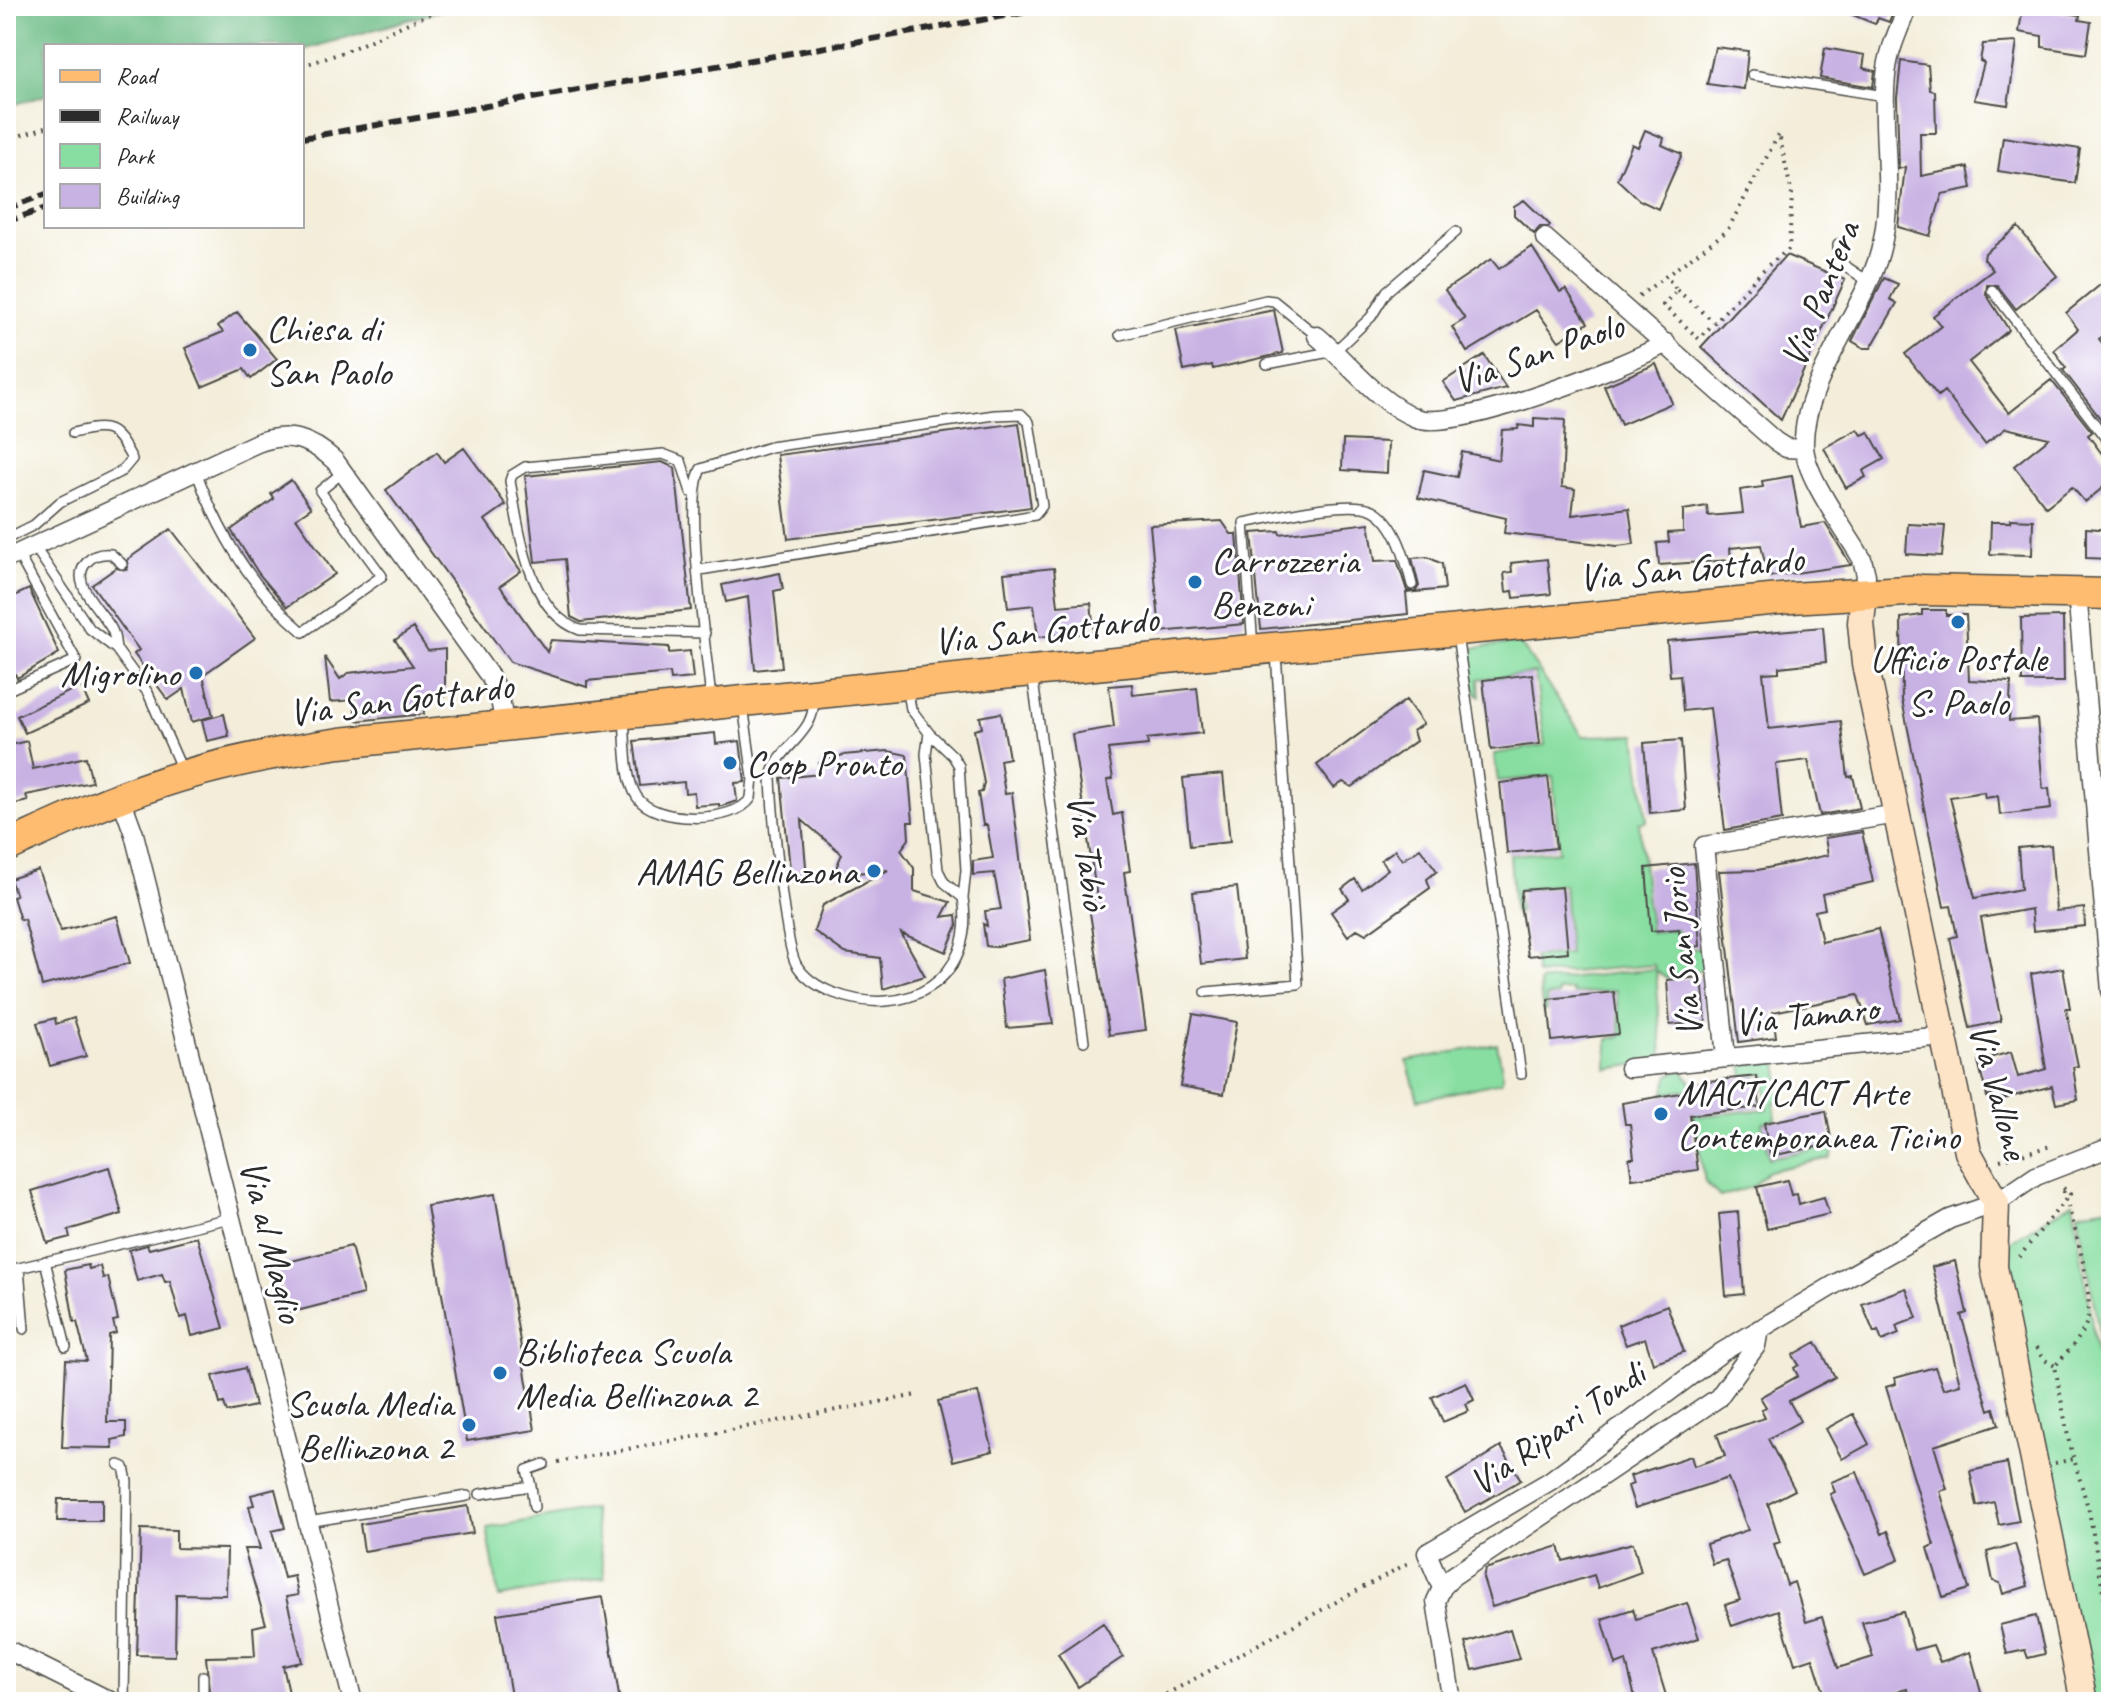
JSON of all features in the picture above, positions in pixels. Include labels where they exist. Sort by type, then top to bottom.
[{"type":"main road","name":"Via San Gottardo","points":[[6,847],[184,775],[269,754],[340,743],[1032,671],[1864,593],[2111,594]]},
{"type":"street","name":"Via Pantera","points":[[1804,449],[1804,433],[1820,382],[1869,282],[1880,252],[1887,212],[1885,96],[1888,58],[1908,6]]},
{"type":"street","points":[[1545,238],[1781,445],[1804,449],[1808,465],[1862,559],[1866,575],[1864,593]]},
{"type":"street","name":"Via San Paolo","points":[[1317,336],[1407,413],[1438,422],[1499,409],[1666,343]]},
{"type":"street","points":[[15,554],[257,443],[280,436],[314,443],[343,472],[491,678],[500,699],[505,727]]},
{"type":"street","points":[[2077,592],[2111,991]]},
{"type":"street","name":"Via Vallone","points":[[1864,593],[1861,623],[1865,664],[1968,1152],[1996,1203],[1994,1267],[2084,1702]]},
{"type":"street","name":"Via al Maglio","points":[[121,798],[134,834],[353,1702]]},
{"type":"street","name":"Via San Jorio","points":[[1726,1057],[1704,846],[1897,814]]},
{"type":"street","name":"Via Tamaro","points":[[1629,1068],[1943,1036]]},
{"type":"street","name":"Via Ripari Tondi","points":[[1427,1553],[1550,1481],[1722,1352],[1759,1329],[1950,1219],[1996,1203],[2036,1176],[2111,1147]]},
{"type":"street","points":[[1452,1702],[1437,1609],[1442,1588],[1453,1576],[1718,1398],[1756,1346],[1759,1329]]},
{"type":"street","points":[[1427,1553],[1442,1588]]},
{"type":"street","points":[[6,1649],[112,1702]]},
{"type":"lane","points":[[1752,75],[1885,96]]},
{"type":"lane","points":[[1267,364],[1335,351],[1371,317],[1387,291],[1456,232]]},
{"type":"lane","points":[[1838,244],[1838,261],[1869,282]]},
{"type":"lane","points":[[1992,290],[2111,445]]},
{"type":"lane","points":[[1120,335],[1266,300],[1274,301],[1317,336]]},
{"type":"lane","points":[[700,570],[1035,515],[1042,506],[1031,429],[1021,414],[785,445],[742,454],[701,469],[695,483],[694,502],[711,706]]},
{"type":"lane","points":[[6,539],[34,525],[60,502],[122,471],[132,459],[118,433],[100,426],[73,433]]},
{"type":"lane","points":[[694,502],[684,467],[672,455],[525,467],[517,471],[510,481],[525,558],[539,588],[563,621],[580,630],[705,633]]},
{"type":"lane","points":[[196,471],[217,526],[278,612],[303,632],[382,576],[320,491],[343,472]]},
{"type":"lane","points":[[1206,992],[1298,984],[1265,649],[1244,523],[1332,506],[1372,509],[1389,525],[1406,560],[1412,585]]},
{"type":"lane","points":[[15,554],[90,629],[116,649],[156,707],[184,775]]},
{"type":"lane","points":[[6,691],[76,660],[15,554]]},
{"type":"lane","points":[[116,649],[111,629],[84,588],[82,573],[88,561],[98,555],[111,554],[122,564]]},
{"type":"lane","points":[[1457,631],[1521,1074]]},
{"type":"lane","name":"Via Tabiò","points":[[1032,671],[1084,1041]]},
{"type":"lane","points":[[813,696],[811,718],[776,764],[771,777],[790,947],[797,965],[813,983],[843,996],[891,1001],[916,995],[937,983],[954,963],[966,923],[959,766],[911,709],[907,684]]},
{"type":"lane","points":[[624,714],[636,795],[654,811],[695,817],[736,811],[751,798],[753,778],[743,703]]},
{"type":"lane","points":[[929,733],[926,754],[938,870],[944,882],[963,898]]},
{"type":"lane","points":[[6,1271],[230,1218]]},
{"type":"lane","points":[[45,1261],[66,1347]]},
{"type":"lane","points":[[19,1268],[24,1329]]},
{"type":"lane","points":[[534,1507],[527,1470],[544,1464]]},
{"type":"lane","points":[[119,1465],[124,1467],[127,1481],[124,1702]]},
{"type":"lane","points":[[480,1494],[531,1486]]},
{"type":"lane","points":[[308,1522],[467,1496]]},
{"type":"lane","points":[[203,1676],[203,1702]]},
{"type":"path","points":[[304,64],[336,56],[424,14],[456,6]]},
{"type":"path","points":[[6,140],[44,128]]},
{"type":"path","points":[[1644,307],[1635,299],[1727,231],[1779,134],[1792,195],[1789,249],[1766,267],[1699,339],[1663,305],[1677,290]]},
{"type":"path","points":[[1666,276],[1677,290],[1715,322]]},
{"type":"path","points":[[1996,1158],[2002,1161],[2051,1146]]},
{"type":"path","points":[[2013,1264],[2061,1206],[2070,1194],[2062,1187],[2066,1199],[2069,1210],[2073,1222],[2076,1233],[2088,1308],[2082,1332],[2055,1366],[2069,1442],[2089,1511],[2111,1636]]},
{"type":"path","points":[[544,1464],[917,1395]]},
{"type":"path","points":[[1152,1702],[1427,1553]]},
{"type":"green space","points":[[6,6],[456,6],[304,50],[304,44],[44,44],[44,96],[6,107]]},
{"type":"green space","points":[[1520,643],[1583,736],[1636,735],[1647,821],[1639,823],[1650,932],[1677,930],[1679,950],[1705,948],[1708,968],[1667,978],[1656,971],[1662,1056],[1658,1061],[1607,1069],[1608,1039],[1621,1036],[1616,990],[1573,994],[1572,990],[1558,991],[1558,996],[1546,997],[1547,1010],[1543,1011],[1539,982],[1655,969],[1654,965],[1537,975],[1534,957],[1569,954],[1564,884],[1517,890],[1519,913],[1514,913],[1510,855],[1559,851],[1553,776],[1498,781],[1494,754],[1545,745],[1535,673],[1479,679],[1480,696],[1473,684],[1469,665],[1473,648]]},
{"type":"green space","points":[[1497,1044],[1503,1076],[1501,1082],[1418,1100],[1407,1061]]},
{"type":"green space","points":[[1778,1062],[1783,1102],[1774,1102],[1776,1119],[1762,1123],[1769,1158],[1836,1145],[1830,1158],[1768,1171],[1754,1186],[1720,1197],[1705,1182],[1689,1090],[1663,1094],[1669,1075],[1682,1070],[1696,1089],[1700,1116],[1767,1109],[1765,1074],[1744,1076],[1742,1065]]},
{"type":"green space","points":[[2073,1202],[2111,1447],[2111,1702],[2085,1702],[2037,1466],[2019,1312],[2006,1244]]},
{"type":"green space","points":[[2111,1207],[2111,1349],[2102,1350],[2078,1212]]},
{"type":"green space","points":[[593,1509],[605,1578],[499,1597],[487,1528]]},
{"type":"building","points":[[1831,6],[1895,6],[1889,22],[1878,18],[1875,24]]},
{"type":"building","points":[[2023,6],[2045,6],[2045,10],[2080,15],[2079,20],[2091,22],[2086,54],[2042,47],[2042,36],[2019,32]]},
{"type":"building","points":[[2017,42],[2008,105],[1974,100],[1984,63],[1980,61],[1983,44]]},
{"type":"building","points":[[1715,47],[1748,51],[1744,89],[1707,84]]},
{"type":"building","points":[[1825,48],[1865,55],[1863,68],[1875,71],[1873,87],[1820,78]]},
{"type":"building","points":[[1901,61],[1928,65],[1930,90],[1935,91],[1936,133],[1920,133],[1921,176],[1968,167],[1972,188],[1942,194],[1930,236],[1898,227],[1905,167],[1899,169],[1897,98]]},
{"type":"building","points":[[1645,130],[1664,138],[1662,145],[1682,154],[1658,209],[1639,200],[1617,179],[1632,144],[1638,147]]},
{"type":"building","points":[[2003,137],[2080,149],[2075,183],[1998,171]]},
{"type":"building","points":[[1524,200],[1549,227],[1540,227],[1534,234],[1514,215],[1514,206]]},
{"type":"building","points":[[2018,227],[2057,276],[2016,309],[1997,285],[1987,285],[1986,294],[2009,330],[1969,362],[2009,413],[2051,380],[2092,432],[2088,435],[2111,466],[2111,481],[2085,502],[2072,487],[2046,507],[2014,466],[2049,438],[2006,428],[1985,444],[1944,391],[1938,396],[1905,354],[1941,326],[1933,316],[1993,270],[1984,259],[1985,253]]},
{"type":"building","points":[[1532,247],[1560,292],[1566,289],[1588,323],[1559,341],[1536,310],[1467,352],[1452,327],[1465,319],[1445,290],[1491,259],[1499,269]]},
{"type":"building","points":[[1786,255],[1845,280],[1781,420],[1701,347]]},
{"type":"building","points":[[2111,276],[2111,330],[2099,339],[2111,354],[2111,417],[2104,423],[2063,370],[2066,368],[2054,350],[2078,329],[2066,313]]},
{"type":"building","points":[[1884,278],[1898,284],[1890,299],[1897,303],[1871,348],[1864,348],[1852,341]]},
{"type":"building","points":[[1274,310],[1283,353],[1213,369],[1212,365],[1184,371],[1176,330]]},
{"type":"building","points":[[237,312],[277,359],[251,379],[244,369],[202,387],[185,348],[223,332],[218,326]]},
{"type":"building","points":[[1484,355],[1506,388],[1456,401],[1443,382]]},
{"type":"building","points":[[1656,364],[1672,403],[1621,425],[1604,386]]},
{"type":"building","points":[[1534,418],[1565,420],[1562,487],[1575,489],[1572,515],[1629,508],[1634,544],[1617,546],[1504,533],[1506,518],[1418,498],[1424,470],[1457,477],[1462,452],[1499,460],[1502,430],[1518,429],[1519,425],[1534,427]]},
{"type":"building","points":[[1019,423],[1031,507],[788,539],[777,455]]},
{"type":"building","points":[[1858,429],[1862,435],[1869,432],[1884,459],[1863,471],[1866,477],[1846,488],[1824,448]]},
{"type":"building","points":[[1343,440],[1388,442],[1387,473],[1342,470]]},
{"type":"building","points":[[464,448],[506,505],[485,520],[521,571],[500,586],[547,652],[551,640],[669,647],[669,653],[690,651],[693,678],[671,680],[670,673],[587,681],[587,687],[510,662],[386,490],[437,452],[444,462]]},
{"type":"building","points":[[662,462],[675,468],[691,610],[581,622],[571,617],[565,559],[535,562],[525,476]]},
{"type":"building","points":[[1792,476],[1801,527],[1825,523],[1851,565],[1768,577],[1761,545],[1730,548],[1731,560],[1659,565],[1657,543],[1669,542],[1668,533],[1683,532],[1683,510],[1707,506],[1708,516],[1743,513],[1740,490],[1763,487],[1762,481]]},
{"type":"building","points":[[291,480],[311,508],[296,518],[335,574],[287,607],[259,574],[231,530],[274,499],[271,494]]},
{"type":"building","points":[[2011,519],[2033,520],[2032,555],[1990,554],[1991,522],[2010,522]]},
{"type":"building","name":"Carrozzeria Benzoni","points":[[1222,521],[1231,534],[1237,534],[1244,624],[1160,632],[1150,525]]},
{"type":"building","points":[[1369,523],[1375,561],[1397,560],[1407,591],[1415,592],[1419,586],[1412,558],[1428,557],[1442,564],[1445,589],[1406,593],[1408,614],[1261,629],[1252,533],[1279,531],[1280,534]]},
{"type":"building","points":[[1908,524],[1945,526],[1942,556],[1906,554]]},
{"type":"building","points":[[2086,528],[2111,530],[2111,559],[2086,558]]},
{"type":"building","points":[[171,529],[255,638],[203,675],[213,716],[192,722],[184,689],[168,700],[134,654],[139,650],[92,585],[116,568],[127,570],[128,559]]},
{"type":"building","points":[[1547,559],[1551,594],[1514,598],[1513,591],[1506,592],[1504,573],[1512,572],[1511,563]]},
{"type":"building","points":[[1054,568],[1058,606],[1091,603],[1094,632],[1038,637],[1034,605],[1008,608],[1004,573]]},
{"type":"building","points":[[780,573],[783,589],[774,591],[782,667],[755,670],[748,597],[726,602],[722,585]]},
{"type":"building","points":[[29,589],[59,653],[17,678],[15,674],[6,678],[6,600]]},
{"type":"building","points":[[1922,610],[1946,610],[1946,615],[1966,615],[1969,680],[2011,682],[2009,721],[2037,719],[2043,789],[2049,788],[2051,809],[2000,815],[1998,796],[1985,798],[1984,792],[1950,797],[1975,898],[2021,889],[2018,848],[2051,845],[2056,911],[2084,908],[2085,926],[2033,931],[2031,909],[1981,918],[2001,1021],[1970,1028],[1950,938],[1957,936],[1951,906],[1944,907],[1902,700],[1901,618],[1922,615]]},
{"type":"building","points":[[2063,617],[2064,682],[2022,682],[2021,618]]},
{"type":"building","points":[[1823,627],[1826,662],[1779,667],[1779,672],[1763,673],[1769,729],[1841,721],[1848,777],[1853,776],[1860,808],[1820,815],[1808,760],[1776,764],[1782,820],[1725,830],[1710,708],[1683,711],[1680,675],[1670,676],[1667,641]]},
{"type":"building","points":[[413,628],[428,651],[445,649],[445,696],[423,698],[424,714],[356,721],[354,700],[330,702],[325,657],[340,679],[348,673],[413,666],[395,640]]},
{"type":"building","points":[[1532,674],[1540,744],[1491,750],[1483,680]]},
{"type":"building","points":[[1132,684],[1133,695],[1197,688],[1202,733],[1147,739],[1148,745],[1108,749],[1113,779],[1107,780],[1113,815],[1122,813],[1130,871],[1124,872],[1146,1030],[1109,1035],[1088,900],[1097,898],[1072,734],[1114,727],[1109,686]]},
{"type":"building","points":[[81,686],[89,704],[25,733],[17,716]]},
{"type":"building","points":[[1406,700],[1423,724],[1413,731],[1416,741],[1352,787],[1343,782],[1334,788],[1317,765]]},
{"type":"building","points":[[1001,713],[1009,758],[1000,760],[1005,794],[1012,793],[1030,940],[992,947],[986,946],[983,924],[987,926],[985,911],[1001,909],[994,873],[973,875],[973,861],[993,858],[978,793],[982,792],[984,783],[974,730],[982,728],[980,717]]},
{"type":"building","points":[[224,714],[229,736],[207,741],[202,720]]},
{"type":"building","points":[[715,733],[716,744],[740,741],[745,782],[735,783],[737,801],[719,807],[719,804],[695,806],[694,792],[685,793],[684,782],[640,786],[634,741]]},
{"type":"building","points":[[1681,740],[1686,810],[1650,813],[1644,743]]},
{"type":"building","points":[[27,741],[33,769],[86,757],[92,782],[26,795],[28,801],[6,806],[6,746]]},
{"type":"building","name":"AMAG Bellinzona","points":[[888,751],[907,755],[913,822],[908,822],[909,839],[901,850],[914,868],[914,891],[950,902],[942,917],[956,915],[957,926],[946,952],[901,933],[925,976],[883,989],[880,958],[845,953],[814,931],[823,905],[888,870],[833,875],[842,854],[802,820],[807,878],[791,879],[781,778],[820,774],[819,763],[843,755]]},
{"type":"building","points":[[1223,774],[1230,842],[1190,846],[1183,778]]},
{"type":"building","points":[[1548,777],[1556,848],[1507,853],[1500,783]]},
{"type":"building","points":[[1862,832],[1873,882],[1822,894],[1825,909],[1815,911],[1822,942],[1878,929],[1900,1019],[1868,1025],[1858,995],[1773,1012],[1776,1037],[1739,1042],[1719,871],[1758,870],[1828,855],[1825,838]]},
{"type":"building","points":[[1420,848],[1437,871],[1427,879],[1430,888],[1366,934],[1357,929],[1348,936],[1331,912],[1349,899],[1342,889],[1355,879],[1362,889],[1388,869],[1381,860],[1395,850],[1402,860]]},
{"type":"building","points":[[1694,863],[1700,946],[1681,948],[1679,929],[1651,931],[1646,868]]},
{"type":"building","points":[[38,870],[61,931],[117,916],[130,963],[42,986],[10,879]]},
{"type":"building","points":[[1237,887],[1245,959],[1201,964],[1193,892]]},
{"type":"building","points":[[1562,887],[1568,952],[1528,956],[1520,904],[1522,890]]},
{"type":"building","points":[[2063,968],[2070,1008],[2066,1008],[2078,1066],[2073,1067],[2078,1100],[2056,1104],[2052,1086],[2003,1099],[2001,1093],[1987,1097],[1978,1061],[2011,1052],[2018,1077],[2046,1069],[2031,974]]},
{"type":"building","points":[[1045,970],[1053,1024],[1007,1028],[1001,979]]},
{"type":"building","points":[[1702,977],[1706,1022],[1670,1025],[1667,980]]},
{"type":"building","points":[[1614,992],[1619,1034],[1552,1041],[1548,999]]},
{"type":"building","points":[[1193,1014],[1237,1022],[1224,1094],[1180,1086]]},
{"type":"building","points":[[55,1018],[56,1024],[74,1018],[86,1056],[50,1066],[37,1023]]},
{"type":"building","points":[[1757,1076],[1760,1107],[1690,1115],[1698,1170],[1632,1179],[1629,1158],[1634,1158],[1630,1124],[1625,1124],[1622,1103],[1698,1090],[1698,1082]]},
{"type":"building","points":[[1826,1111],[1832,1144],[1770,1156],[1764,1123]]},
{"type":"building","points":[[109,1167],[122,1214],[68,1230],[70,1237],[47,1243],[32,1191]]},
{"type":"building","points":[[1787,1180],[1791,1195],[1797,1194],[1799,1204],[1824,1197],[1829,1214],[1767,1229],[1757,1187]]},
{"type":"building","name":"Scuola Media Bellinzona 2","points":[[495,1194],[535,1430],[467,1441],[427,1206]]},
{"type":"building","points":[[1738,1212],[1744,1294],[1726,1296],[1719,1214]]},
{"type":"building","points":[[197,1237],[224,1328],[192,1336],[187,1316],[180,1318],[170,1281],[165,1282],[162,1274],[137,1281],[129,1250],[147,1245],[149,1249]]},
{"type":"building","points":[[351,1246],[363,1294],[289,1313],[276,1265]]},
{"type":"building","points":[[1955,1261],[1967,1313],[1961,1315],[1989,1410],[1994,1408],[1999,1425],[1934,1446],[1947,1489],[1940,1491],[1969,1589],[1943,1597],[1928,1548],[1934,1545],[1886,1387],[1896,1384],[1895,1378],[1935,1367],[1943,1389],[1960,1384],[1932,1267]]},
{"type":"building","points":[[88,1265],[89,1269],[100,1266],[103,1278],[108,1277],[118,1320],[113,1321],[116,1333],[109,1335],[107,1422],[126,1422],[126,1437],[112,1440],[113,1448],[62,1447],[66,1360],[87,1361],[77,1322],[74,1322],[65,1270]]},
{"type":"building","points":[[1906,1288],[1917,1318],[1896,1326],[1899,1334],[1882,1341],[1878,1331],[1874,1333],[1862,1304]]},
{"type":"building","points":[[1667,1305],[1684,1352],[1653,1363],[1645,1338],[1626,1345],[1618,1325]]},
{"type":"building","points":[[1816,1342],[1835,1377],[1789,1401],[1800,1421],[1768,1439],[1795,1490],[1768,1504],[1780,1542],[1774,1544],[1787,1585],[1794,1582],[1806,1622],[1822,1617],[1838,1668],[1873,1657],[1862,1622],[1903,1612],[1914,1650],[1933,1645],[1940,1662],[1970,1652],[1984,1702],[1909,1702],[1907,1689],[1857,1702],[1827,1702],[1813,1658],[1795,1664],[1778,1610],[1732,1626],[1725,1605],[1740,1600],[1726,1560],[1712,1564],[1706,1544],[1748,1530],[1728,1478],[1635,1508],[1628,1486],[1633,1484],[1630,1476],[1691,1456],[1694,1466],[1725,1456],[1717,1434],[1765,1418],[1761,1410],[1766,1407],[1760,1397],[1798,1376],[1794,1368],[1799,1365],[1793,1355]]},
{"type":"building","points":[[245,1368],[255,1406],[227,1412],[224,1403],[220,1404],[213,1376]]},
{"type":"building","points":[[1466,1382],[1474,1400],[1466,1404],[1469,1411],[1443,1422],[1432,1397]]},
{"type":"building","points":[[978,1392],[993,1451],[953,1461],[938,1401]]},
{"type":"building","points":[[1853,1414],[1869,1444],[1842,1459],[1826,1429]]},
{"type":"building","points":[[1501,1447],[1521,1480],[1465,1512],[1447,1480]]},
{"type":"building","points":[[2007,1463],[2019,1521],[1999,1525],[1994,1502],[1977,1506],[1970,1471]]},
{"type":"building","points":[[1857,1472],[1882,1534],[1888,1531],[1899,1560],[1865,1574],[1830,1494],[1835,1492],[1831,1482]]},
{"type":"building","points":[[275,1489],[285,1528],[272,1531],[284,1578],[294,1576],[298,1595],[286,1597],[302,1662],[283,1666],[291,1702],[210,1702],[206,1657],[255,1656],[253,1627],[266,1624],[244,1549],[260,1549],[249,1506],[254,1505],[251,1495]]},
{"type":"building","points":[[58,1499],[102,1499],[102,1521],[57,1521]]},
{"type":"building","points":[[468,1506],[473,1533],[364,1551],[360,1524]]},
{"type":"building","points":[[141,1529],[176,1530],[176,1548],[227,1549],[226,1595],[176,1594],[175,1656],[137,1655]]},
{"type":"building","points":[[1633,1543],[1641,1572],[1598,1588],[1594,1575],[1492,1607],[1483,1578],[1485,1569],[1559,1546],[1563,1561]]},
{"type":"building","points":[[2015,1544],[2028,1586],[2003,1594],[2000,1583],[1993,1581],[1987,1552]]},
{"type":"building","points":[[603,1597],[620,1702],[512,1702],[497,1614]]},
{"type":"building","points":[[1687,1603],[1699,1638],[1653,1653],[1668,1702],[1636,1702],[1626,1661],[1616,1665],[1602,1619],[1633,1609],[1636,1619]]},
{"type":"building","points":[[2036,1616],[2045,1654],[2028,1658],[2025,1650],[2007,1654],[2000,1625]]},
{"type":"building","points":[[1103,1623],[1123,1657],[1078,1687],[1058,1654]]},
{"type":"building","points":[[1510,1629],[1519,1659],[1473,1670],[1465,1643]]},
{"type":"railway","points":[[304,138],[1062,6]]},
{"type":"railway","points":[[6,209],[44,195]]},
{"type":"railway","points":[[6,222],[44,209]]},
{"type":"place","name":"Chiesa di San Paolo","points":[[250,350]]},
{"type":"place","name":"Carrozzeria Benzoni","points":[[1195,582]]},
{"type":"place","name":"Ufficio Postale S. Paolo","points":[[1958,622]]},
{"type":"place","name":"Migrolino","points":[[196,673]]},
{"type":"place","name":"Coop Pronto","points":[[730,763]]},
{"type":"place","name":"AMAG Bellinzona","points":[[874,871]]},
{"type":"place","name":"MACT/CACT Arte Contemporanea Ticino","points":[[1661,1114]]},
{"type":"place","name":"Biblioteca Scuola Media Bellinzona 2","points":[[500,1373]]},
{"type":"place","name":"Scuola Media Bellinzona 2","points":[[469,1425]]}]
